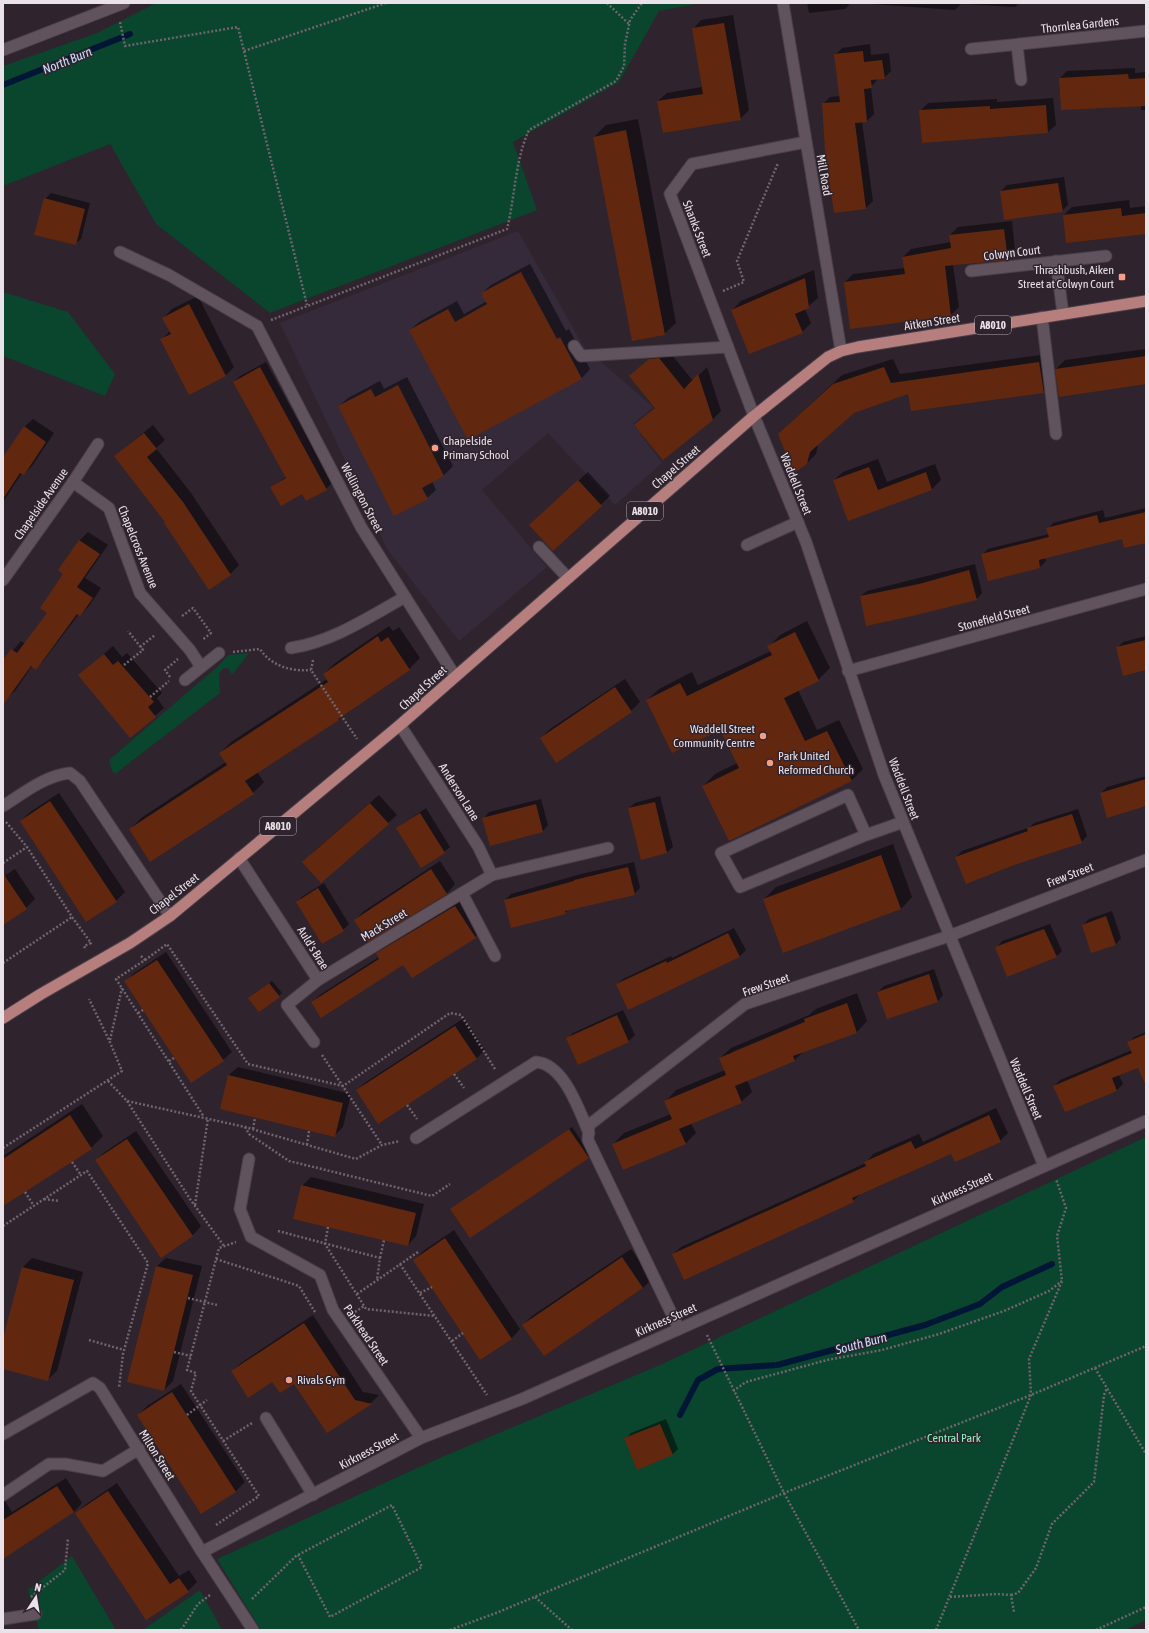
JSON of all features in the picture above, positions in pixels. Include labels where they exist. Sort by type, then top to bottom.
[{"type":"main road","name":"Aitken Street","points":[[841,351],[1146,301]]},
{"type":"main road","name":"Chapel Street","points":[[3,1018],[130,943],[170,916],[400,725],[754,416],[828,357],[841,351]]},
{"type":"street","points":[[3,50],[124,3]]},
{"type":"street","name":"Mill Road","points":[[783,3],[841,351]]},
{"type":"street","name":"Thornlea Gardens","points":[[971,49],[1146,30]]},
{"type":"street","points":[[1017,45],[1021,80]]},
{"type":"street","name":"Shanks Street","points":[[754,416],[670,194],[692,164],[806,142]]},
{"type":"street","points":[[120,252],[169,275],[257,326]]},
{"type":"street","name":"Colwyn Court","points":[[971,272],[1106,256]]},
{"type":"street","name":"Colwyn Court","points":[[1056,261],[1063,314]]},
{"type":"street","points":[[1042,317],[1056,434]]},
{"type":"street","name":"Wellington Street","points":[[257,326],[361,527],[455,676]]},
{"type":"street","points":[[574,346],[581,356],[728,347]]},
{"type":"street","name":"Waddell Street","points":[[754,416],[798,522],[884,774],[949,936],[1047,1165]]},
{"type":"street","name":"Chapelside Avenue","points":[[3,580],[73,482],[98,444]]},
{"type":"street","name":"Chapelcross Avenue","points":[[73,482],[109,508],[140,593],[190,650],[201,667]]},
{"type":"street","points":[[746,545],[798,522]]},
{"type":"street","points":[[539,548],[568,578]]},
{"type":"street","name":"Stonefield Street","points":[[848,672],[1146,589]]},
{"type":"street","points":[[290,648],[311,645],[330,637],[405,597]]},
{"type":"street","points":[[185,680],[219,653]]},
{"type":"street","name":"Anderson Lane","points":[[400,725],[478,846],[492,875]]},
{"type":"street","points":[[3,806],[46,779],[58,774],[70,773],[80,781],[170,916]]},
{"type":"street","points":[[866,835],[848,795],[722,854],[740,887],[866,835],[903,822]]},
{"type":"street","name":"Mack Street","points":[[318,980],[492,875],[608,848]]},
{"type":"street","name":"Auld's Brae","points":[[239,858],[318,980],[287,1005],[314,1042]]},
{"type":"street","name":"Frew Street","points":[[589,1133],[589,1125],[745,1004],[949,936],[1146,860]]},
{"type":"street","points":[[462,893],[494,956]]},
{"type":"street","points":[[416,1138],[536,1062],[544,1063],[556,1070],[577,1105],[589,1133],[588,1140],[679,1329]]},
{"type":"street","name":"Kirkness Street","points":[[202,1552],[421,1438],[495,1409],[700,1320],[1146,1122]]},
{"type":"street","points":[[249,1159],[240,1209],[251,1237]]},
{"type":"street","name":"Parkhead Street","points":[[251,1237],[320,1275],[332,1307],[421,1438]]},
{"type":"street","name":"Milton Street","points":[[3,1434],[93,1383],[100,1388],[194,1540],[253,1630]]},
{"type":"street","points":[[266,1418],[313,1494]]},
{"type":"street","points":[[3,1495],[50,1464],[65,1464],[103,1471],[139,1449]]},
{"type":"street","points":[[3,1619],[33,1614]]},
{"type":"path","points":[[244,51],[386,3]]},
{"type":"path","points":[[607,3],[629,24]]},
{"type":"path","points":[[257,326],[307,305],[507,229],[513,205],[522,145],[529,130],[616,81],[624,66],[625,44],[629,24],[642,3]]},
{"type":"path","points":[[120,24],[125,46],[238,27],[307,305]]},
{"type":"path","points":[[709,297],[744,282],[737,261],[780,158],[780,147]]},
{"type":"path","points":[[124,665],[143,650],[128,631]]},
{"type":"path","points":[[219,653],[260,649],[266,658],[276,664],[303,671],[311,670],[367,753]]},
{"type":"path","points":[[3,819],[27,847],[72,918],[91,943],[84,946],[93,964]]},
{"type":"path","points":[[3,863],[27,847]]},
{"type":"path","points":[[3,963],[72,918]]},
{"type":"path","points":[[130,943],[145,960],[116,979],[204,1117]]},
{"type":"path","points":[[109,1040],[122,988]]},
{"type":"path","points":[[3,1148],[122,1071],[109,1040],[88,999]]},
{"type":"path","points":[[138,1013],[143,1010]]},
{"type":"path","points":[[314,1042],[382,1145]]},
{"type":"path","points":[[169,1061],[174,1058]]},
{"type":"path","points":[[108,1081],[127,1101],[195,1206],[224,1246]]},
{"type":"path","points":[[127,1101],[253,1129],[356,1159],[382,1145],[416,1138]]},
{"type":"path","points":[[195,1206],[208,1118]]},
{"type":"path","points":[[253,1129],[254,1118]]},
{"type":"path","points":[[245,1127],[249,1134],[289,1161],[432,1196],[450,1184]]},
{"type":"path","points":[[308,1145],[310,1131]]},
{"type":"path","points":[[72,1162],[80,1175]]},
{"type":"path","points":[[936,1630],[1031,1395],[1029,1359],[1062,1280],[1057,1236],[1066,1208],[1047,1165]]},
{"type":"path","points":[[3,1226],[87,1171],[148,1263],[124,1350],[119,1388],[123,1393]]},
{"type":"path","points":[[25,1192],[34,1206]]},
{"type":"path","points":[[44,1199],[59,1201]]},
{"type":"path","points":[[328,1227],[325,1244],[366,1309],[435,1316]]},
{"type":"path","points":[[194,1540],[259,1496],[191,1391],[196,1373],[188,1370],[219,1248],[251,1237],[278,1231],[380,1258]]},
{"type":"path","points":[[377,1280],[384,1240]]},
{"type":"path","points":[[357,1294],[418,1252]]},
{"type":"path","points":[[216,1259],[299,1286],[319,1319],[332,1307]]},
{"type":"path","points":[[400,1264],[452,1341],[495,1409]]},
{"type":"path","points":[[733,1391],[746,1382],[828,1360],[882,1350],[939,1334],[1004,1311],[1049,1291],[1062,1280]]},
{"type":"path","points":[[420,1294],[432,1287]]},
{"type":"path","points":[[188,1298],[217,1305]]},
{"type":"path","points":[[700,1320],[728,1382],[784,1493],[859,1630]]},
{"type":"path","points":[[452,1341],[463,1333]]},
{"type":"path","points":[[89,1340],[124,1350]]},
{"type":"path","points":[[450,1630],[535,1597],[784,1493],[1031,1395],[1146,1346]]},
{"type":"path","points":[[174,1352],[191,1356]]},
{"type":"path","points":[[1095,1368],[1146,1454]]},
{"type":"path","points":[[950,1597],[996,1594],[1011,1595],[1018,1593],[1036,1568],[1052,1524],[1094,1482],[1104,1395],[1107,1388]]},
{"type":"path","points":[[187,1415],[207,1400]]},
{"type":"path","points":[[224,1441],[248,1425],[266,1418]]},
{"type":"path","points":[[240,1610],[298,1555],[392,1506],[422,1567],[330,1616],[298,1555]]},
{"type":"path","points":[[33,1614],[28,1600],[65,1570],[68,1538]]},
{"type":"path","points":[[181,1630],[198,1604],[223,1585]]},
{"type":"path","points":[[1011,1595],[1014,1612]]},
{"type":"path","points":[[535,1597],[572,1630]]},
{"type":"path","points":[[1096,1630],[1146,1607]]},
{"type":"shaded area","name":"Chapelside Primary School","points":[[518,231],[584,347],[653,407],[633,424],[662,463],[615,505],[548,433],[482,490],[547,567],[459,641],[387,549],[280,323]]},
{"type":"green space","points":[[156,3],[701,3],[659,11],[619,82],[513,142],[537,210],[270,313],[156,224],[110,144],[3,186],[3,66],[97,33]]},
{"type":"green space","points":[[3,292],[68,312],[115,374],[105,396],[3,356]]},
{"type":"green space","points":[[249,653],[232,675],[228,668],[224,668],[219,674],[220,693],[115,774],[112,771],[109,760],[217,667],[228,655]]},
{"type":"green space","name":"Central Park","points":[[1146,1137],[1146,1620],[1126,1630],[261,1630],[217,1559],[435,1460],[660,1365]]},
{"type":"green space","points":[[72,1556],[116,1630],[39,1630],[28,1590]]},
{"type":"green space","points":[[200,1590],[222,1630],[143,1630]]},
{"type":"building","points":[[724,23],[741,120],[663,133],[657,101],[703,94],[692,28]]},
{"type":"building","points":[[863,51],[864,62],[882,60],[885,79],[871,80],[872,88],[864,89],[867,122],[855,123],[866,209],[834,213],[825,151],[822,103],[840,102],[834,54]]},
{"type":"building","points":[[1128,74],[1129,79],[1146,78],[1146,106],[1061,110],[1059,78]]},
{"type":"building","points":[[1046,105],[1048,133],[922,143],[919,110],[990,106],[990,109]]},
{"type":"building","points":[[626,130],[665,335],[632,341],[593,137]]},
{"type":"building","points":[[1058,183],[1063,212],[1004,220],[1000,191]]},
{"type":"building","points":[[44,198],[85,209],[76,245],[34,235]]},
{"type":"building","points":[[1121,208],[1122,216],[1146,213],[1146,234],[1066,243],[1063,215]]},
{"type":"building","points":[[1004,229],[1008,260],[945,266],[951,316],[850,329],[844,282],[905,274],[902,257],[951,248],[949,235]]},
{"type":"building","points":[[521,272],[557,339],[560,337],[582,379],[468,440],[409,330],[448,309],[455,322],[487,304],[481,293]]},
{"type":"building","points":[[805,278],[809,308],[795,314],[803,333],[749,354],[731,310]]},
{"type":"building","points":[[189,304],[226,376],[189,395],[160,339],[171,334],[162,318]]},
{"type":"building","points":[[1146,356],[1146,384],[1059,397],[1055,369]]},
{"type":"building","points":[[659,358],[684,389],[698,374],[713,420],[663,460],[634,425],[655,408],[629,376],[649,359]]},
{"type":"building","points":[[1039,362],[1044,393],[911,411],[908,394],[854,413],[810,452],[807,464],[794,473],[778,434],[833,384],[884,367],[891,383]]},
{"type":"building","points":[[260,367],[327,490],[306,501],[302,494],[281,506],[270,487],[286,478],[233,382]]},
{"type":"building","points":[[398,385],[444,476],[422,488],[428,499],[394,516],[338,406],[371,389],[375,397]]},
{"type":"building","points":[[24,426],[46,442],[24,475],[20,473],[3,499],[3,457]]},
{"type":"building","points":[[144,433],[157,449],[147,457],[183,502],[231,575],[209,590],[164,523],[165,522],[114,456]]},
{"type":"building","points":[[869,467],[878,490],[926,472],[932,490],[848,521],[833,480]]},
{"type":"building","points":[[578,480],[602,506],[553,551],[529,525]]},
{"type":"building","points":[[1146,512],[1146,543],[1124,548],[1122,539],[1039,560],[1040,568],[988,581],[981,554],[1049,537],[1046,528],[1097,515],[1099,523]]},
{"type":"building","points":[[79,540],[100,554],[77,587],[93,598],[80,616],[77,614],[36,670],[31,666],[3,705],[3,660],[11,649],[17,653],[47,613],[40,608],[63,574],[58,570]]},
{"type":"building","points":[[969,570],[977,600],[866,626],[860,596],[919,584]]},
{"type":"building","name":"Waddell Street Community Centre","points":[[795,632],[819,681],[784,698],[805,741],[827,731],[852,781],[729,841],[702,786],[739,768],[720,730],[672,753],[646,700],[680,683],[687,696],[772,655],[767,646]]},
{"type":"building","points":[[378,636],[381,642],[388,637],[410,670],[338,719],[339,720],[245,781],[254,794],[150,862],[129,829],[227,765],[219,753],[328,682],[323,674]]},
{"type":"building","points":[[1146,640],[1146,670],[1123,676],[1116,647]]},
{"type":"building","points":[[104,654],[113,665],[118,661],[154,702],[148,707],[156,717],[130,738],[78,675]]},
{"type":"building","points":[[615,687],[632,712],[556,763],[540,738]]},
{"type":"building","points":[[1146,779],[1146,806],[1107,818],[1100,793]]},
{"type":"building","points":[[50,801],[117,902],[86,922],[20,821]]},
{"type":"building","points":[[655,802],[667,853],[641,860],[628,808]]},
{"type":"building","points":[[370,803],[389,824],[321,883],[302,862]]},
{"type":"building","points":[[536,804],[543,832],[490,846],[482,818]]},
{"type":"building","points":[[420,813],[445,853],[421,868],[396,828]]},
{"type":"building","points":[[1072,814],[1082,843],[1014,865],[966,884],[955,857],[1028,831],[1027,828]]},
{"type":"building","points":[[881,855],[901,909],[783,953],[763,899]]},
{"type":"building","points":[[628,867],[635,895],[565,911],[566,914],[511,928],[504,900],[574,880]]},
{"type":"building","points":[[431,869],[447,894],[368,942],[354,920]]},
{"type":"building","points":[[3,873],[27,909],[3,925]]},
{"type":"building","points":[[318,888],[344,931],[322,944],[296,902]]},
{"type":"building","points":[[455,906],[476,938],[412,978],[403,965],[321,1018],[311,1002],[379,959],[376,953]]},
{"type":"building","points":[[1106,916],[1116,945],[1091,953],[1082,925]]},
{"type":"building","points":[[1044,929],[1057,957],[1007,977],[995,947]]},
{"type":"building","points":[[728,933],[740,957],[628,1010],[616,984],[666,961],[667,963]]},
{"type":"building","points":[[157,960],[224,1061],[191,1083],[124,981]]},
{"type":"building","points":[[929,974],[938,1002],[887,1019],[877,992]]},
{"type":"building","points":[[269,983],[280,997],[259,1012],[248,998]]},
{"type":"building","points":[[847,1003],[857,1033],[793,1056],[795,1061],[735,1086],[742,1103],[679,1129],[686,1144],[623,1170],[612,1144],[672,1119],[664,1101],[726,1075],[719,1058],[805,1022],[804,1019]]},
{"type":"building","points":[[617,1015],[629,1042],[578,1065],[566,1038]]},
{"type":"building","points":[[455,1026],[477,1059],[378,1124],[356,1090]]},
{"type":"building","points":[[1146,1034],[1146,1086],[1138,1068],[1112,1078],[1117,1091],[1065,1112],[1053,1086],[1132,1053],[1127,1042]]},
{"type":"building","points":[[228,1075],[343,1103],[335,1137],[220,1109]]},
{"type":"building","points":[[70,1115],[92,1149],[3,1206],[3,1159]]},
{"type":"building","points":[[989,1115],[1001,1142],[955,1162],[951,1154],[852,1198],[854,1202],[684,1280],[672,1254],[866,1166],[864,1162],[911,1141],[915,1149]]},
{"type":"building","points":[[569,1129],[589,1158],[470,1238],[450,1209]]},
{"type":"building","points":[[127,1139],[193,1236],[161,1258],[95,1160]]},
{"type":"building","points":[[301,1185],[416,1213],[408,1246],[293,1219]]},
{"type":"building","points":[[445,1238],[512,1339],[480,1360],[413,1260]]},
{"type":"building","points":[[622,1257],[643,1288],[544,1356],[522,1325]]},
{"type":"building","points":[[156,1266],[193,1275],[164,1391],[127,1382]]},
{"type":"building","points":[[22,1267],[74,1280],[48,1381],[3,1369],[3,1338]]},
{"type":"building","name":"Rivals Gym","points":[[304,1323],[355,1400],[372,1404],[327,1433],[294,1384],[280,1393],[272,1382],[248,1398],[231,1371]]},
{"type":"building","points":[[172,1392],[236,1492],[201,1514],[137,1415]]},
{"type":"building","points":[[660,1424],[673,1455],[637,1470],[624,1438]]},
{"type":"building","points":[[57,1486],[74,1512],[3,1559],[3,1520]]},
{"type":"building","points":[[108,1491],[170,1584],[179,1578],[189,1592],[146,1620],[75,1513]]},
{"type":"waterway","name":"North Burn","points":[[3,85],[130,34]]},
{"type":"waterway","name":"South Burn","points":[[680,1415],[698,1380],[718,1369],[777,1365],[925,1325],[980,1304],[1002,1287],[1052,1264]]},
{"type":"place","name":"Thrashbush, Aiken Street at Colwyn Court","points":[[1122,277]]},
{"type":"place","name":"Chapelside Primary School","points":[[435,448]]},
{"type":"place","name":"Waddell Street Community Centre","points":[[763,736]]},
{"type":"place","name":"Park United Reformed Church","points":[[770,763]]},
{"type":"place","name":"Rivals Gym","points":[[289,1380]]}]
